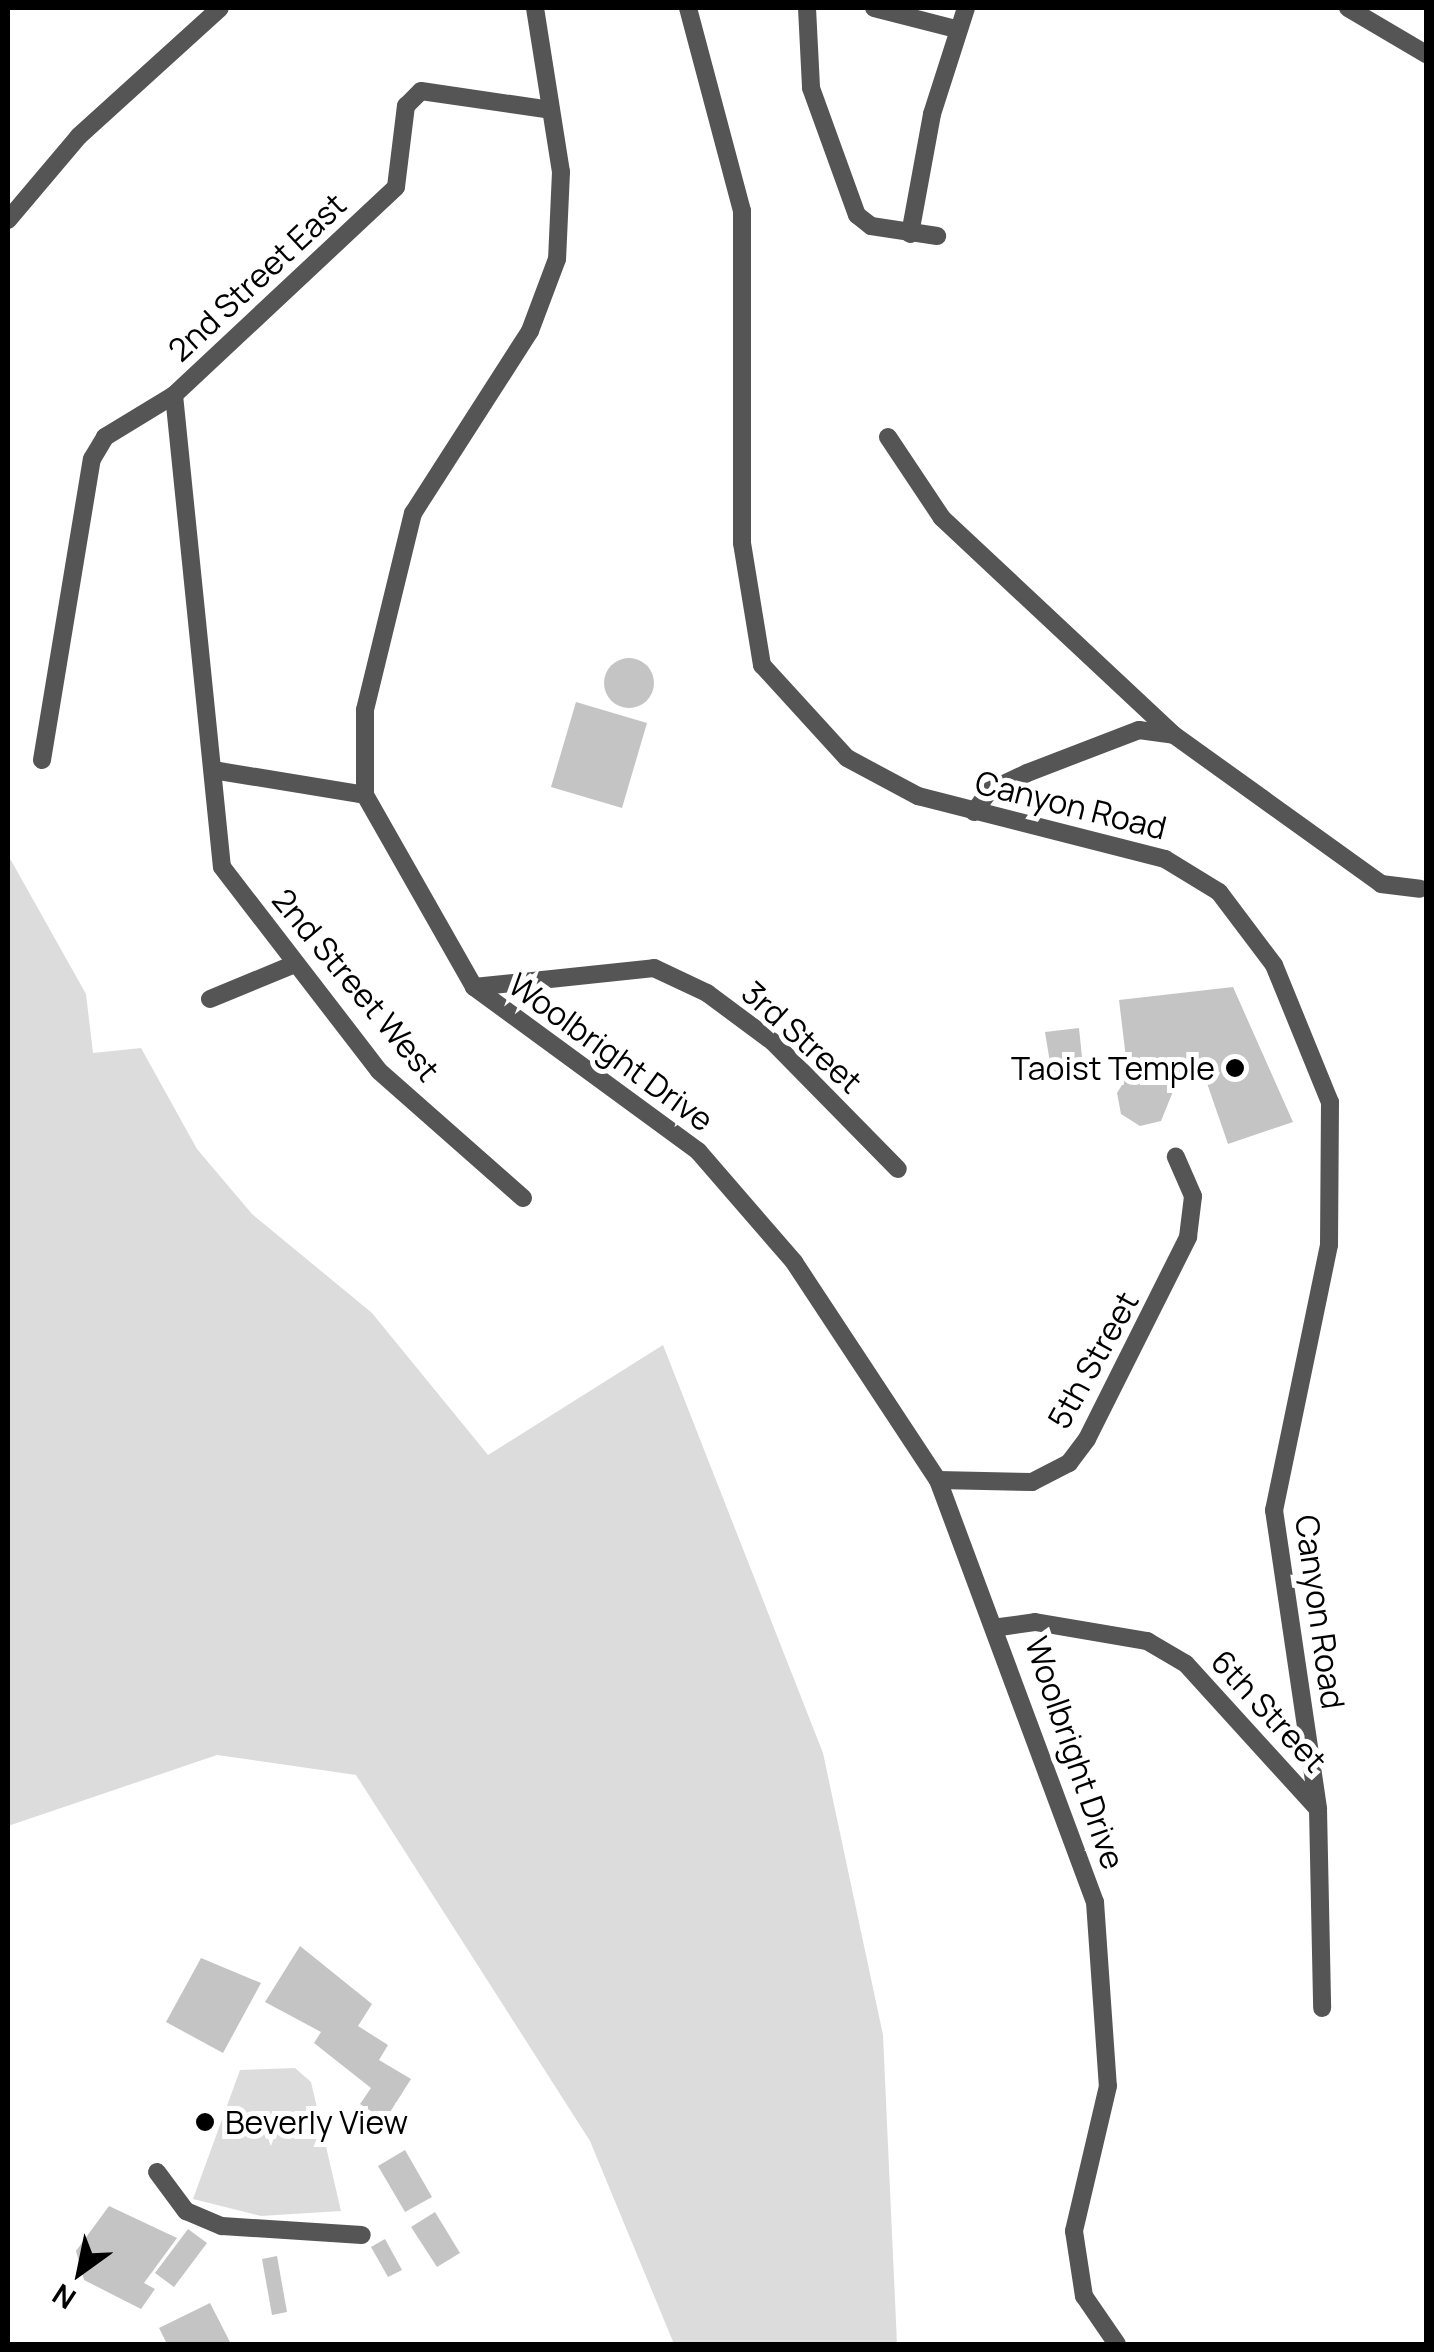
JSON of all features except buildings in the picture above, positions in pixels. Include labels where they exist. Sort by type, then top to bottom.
[{"type":"street","points":[[8,220],[79,136],[220,8]]},
{"type":"street","name":"Woolbright Drive","points":[[534,8],[562,227],[547,296],[413,513],[364,710],[365,795],[474,987],[698,1151],[794,1262],[938,1480],[1000,1627],[1095,1902],[1108,2086],[1074,2231],[1084,2296],[1116,2344]]},
{"type":"street","name":"Canyon Road","points":[[688,8],[742,211],[742,542],[762,665],[847,758],[918,796],[1165,858],[1218,892],[1274,965],[1330,1102],[1330,1245],[1274,1510],[1318,1808],[1322,2008]]},
{"type":"street","points":[[807,8],[804,52],[848,198],[871,226],[937,236]]},
{"type":"street","points":[[874,8],[956,29]]},
{"type":"street","points":[[910,234],[956,29],[966,8]]},
{"type":"street","points":[[1348,8],[1426,54]]},
{"type":"street","name":"2nd Street East","points":[[213,770],[174,395],[396,188],[406,106],[421,91],[550,110]]},
{"type":"street","points":[[42,760],[92,459],[132,416],[174,395]]},
{"type":"street","points":[[888,438],[942,518],[1174,735],[1381,884],[1420,889]]},
{"type":"street","points":[[974,812],[988,791],[1027,772],[1139,730],[1174,735]]},
{"type":"street","points":[[213,770],[365,795]]},
{"type":"street","name":"2nd Street West","points":[[213,770],[222,867],[379,1070],[523,1198]]},
{"type":"street","points":[[210,999],[294,964]]},
{"type":"street","name":"3rd Street","points":[[474,987],[654,968],[707,993],[773,1042],[898,1169]]},
{"type":"street","name":"5th Street","points":[[938,1480],[1032,1482],[1069,1463],[1087,1439],[1188,1237],[1192,1196],[1176,1157]]},
{"type":"street","name":"6th Street","points":[[1000,1627],[1034,1622],[1147,1641],[1186,1664],[1318,1808]]},
{"type":"street","points":[[157,2172],[186,2211],[222,2226],[362,2236]]},
{"type":"shaded area","points":[[8,855],[86,994],[93,1053],[141,1048],[197,1149],[252,1214],[372,1313],[488,1455],[663,1345],[823,1753],[883,2035],[897,2344],[674,2344],[590,2141],[356,1775],[217,1755],[8,1826]]},
{"type":"shaded area","points":[[295,2068],[311,2082],[341,2211],[261,2216],[193,2199],[240,2070]]},
{"type":"place","name":"Taoist Temple","points":[[1235,1068]]},
{"type":"place","name":"Beverly View","points":[[205,2122]]}]
